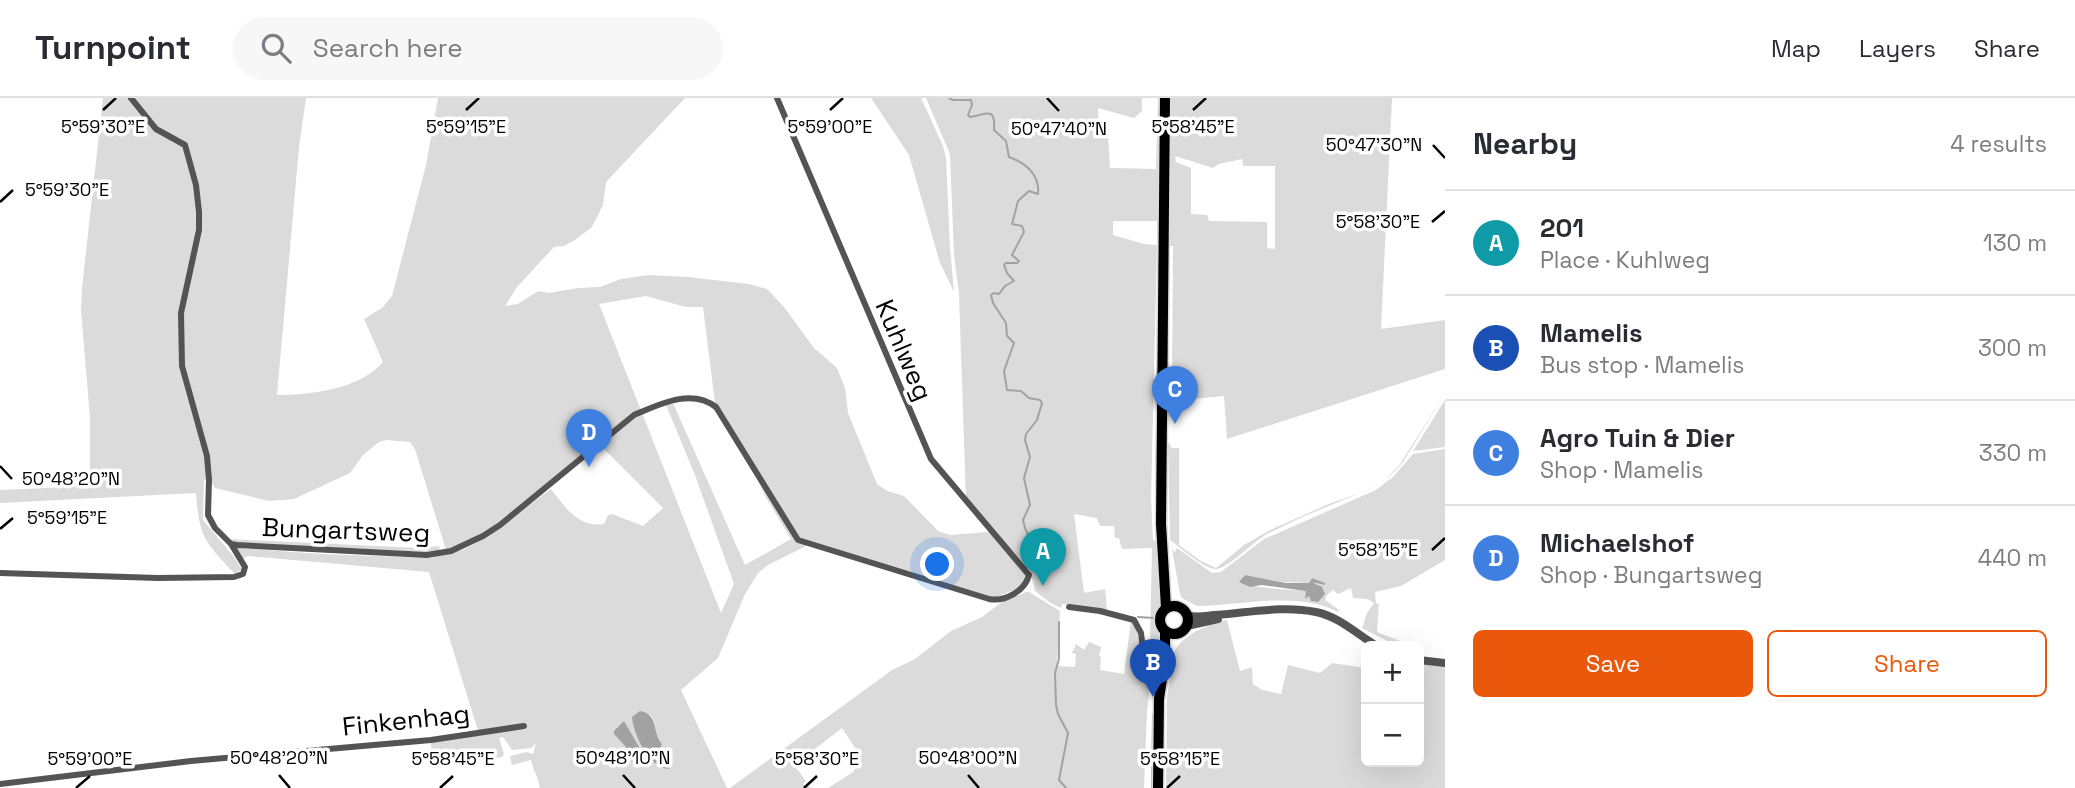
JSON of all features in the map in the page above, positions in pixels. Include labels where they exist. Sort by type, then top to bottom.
[{"type":"main road","points":[[1165,98],[1161,534],[1171,607]]},
{"type":"main road","points":[[1171,607],[1187,615],[1187,626],[1183,631],[1171,633]]},
{"type":"main road","points":[[1171,607],[1160,619],[1171,633]]},
{"type":"main road","points":[[1158,788],[1159,699],[1171,633]]},
{"type":"street","name":"Bungartsweg","points":[[131,98],[156,129],[185,145],[196,185],[199,230],[183,298],[182,366],[207,456],[208,515],[215,528],[231,544],[389,554],[427,555],[451,551],[500,525],[634,415],[656,405],[692,398],[706,401],[716,407],[798,540],[993,600],[1020,590]]},
{"type":"street","name":"Kuhlweg","points":[[777,98],[925,447],[938,469],[1029,575],[1020,590]]},
{"type":"street","points":[[0,573],[158,578],[234,577],[243,574],[244,566],[231,544]]},
{"type":"street","points":[[1069,607],[1134,620],[1141,633],[1143,650],[1165,658]]},
{"type":"street","points":[[1187,615],[1222,616],[1274,610],[1318,612],[1333,618],[1369,641]]},
{"type":"street","points":[[1187,626],[1222,616]]},
{"type":"street","points":[[1424,661],[1445,663]]},
{"type":"street","name":"Finkenhag","points":[[0,784],[191,761],[431,740],[524,726]]},
{"type":"shaded area","points":[[103,98],[306,98],[299,147],[277,395],[334,389],[362,379],[383,362],[364,319],[382,308],[392,296],[426,165],[438,98],[685,98],[606,182],[603,205],[592,227],[564,246],[554,247],[517,287],[505,306],[518,304],[538,291],[549,293],[600,287],[621,279],[648,275],[749,284],[767,289],[814,348],[837,368],[845,388],[848,413],[877,484],[887,491],[904,496],[938,531],[950,535],[991,533],[1027,577],[1019,588],[994,598],[808,545],[768,565],[758,573],[745,594],[718,658],[681,690],[727,788],[540,788],[531,760],[512,765],[510,756],[526,752],[533,754],[536,743],[531,748],[512,750],[503,737],[499,738],[504,754],[502,757],[432,767],[431,742],[479,734],[429,572],[247,556],[243,559],[235,550],[238,548],[431,558],[465,549],[485,538],[551,489],[573,515],[587,523],[604,524],[608,515],[612,514],[643,526],[663,508],[600,445],[507,518],[446,550],[415,449],[410,442],[386,440],[379,442],[363,455],[350,473],[294,499],[269,501],[215,488],[208,477],[204,481],[203,520],[242,569],[235,574],[205,538],[199,520],[196,493],[0,503],[0,490],[90,486],[90,417],[81,310]],"holes":[[[646,296],[686,307],[703,307],[715,403],[746,453],[765,496],[791,539],[745,565],[673,403],[666,405],[695,475],[734,584],[721,613],[599,304]],[[650,714],[662,744],[661,754],[645,750],[636,734]]]},
{"type":"shaded area","points":[[871,98],[921,98],[943,146],[954,292],[940,263],[909,155]]},
{"type":"shaded area","points":[[926,98],[1142,98],[1142,111],[1134,118],[1098,108],[1099,124],[1108,136],[1110,168],[1156,169],[1158,98],[1392,98],[1381,329],[1445,320],[1445,369],[1227,439],[1224,396],[1169,401],[1172,377],[1173,246],[1157,246],[1151,498],[1153,540],[1158,541],[1162,608],[1158,623],[1164,637],[1162,652],[1147,650],[1144,641],[1150,640],[1152,548],[1122,549],[1119,538],[1115,538],[1114,526],[1100,526],[1097,518],[1074,514],[1084,593],[1105,589],[1107,610],[1062,604],[1061,608],[1035,591],[1030,570],[966,500],[959,294],[954,255],[950,154]],"holes":[[[1175,156],[1213,168],[1242,159],[1243,166],[1275,166],[1275,249],[1267,248],[1267,222],[1209,221],[1207,215],[1191,214],[1191,168],[1176,162]],[[1113,221],[1157,221],[1157,245],[1113,235]]]},
{"type":"shaded area","points":[[1445,394],[1403,462],[1396,470],[1385,479],[1398,467]]},
{"type":"shaded area","points":[[1445,400],[1445,447],[1413,451],[1415,448]]},
{"type":"shaded area","points":[[1170,443],[1171,448],[1179,448],[1179,545],[1216,568],[1244,545],[1270,530],[1359,493],[1267,534],[1220,568],[1215,569],[1210,568],[1170,540],[1168,444]]},
{"type":"shaded area","points":[[1445,449],[1445,560],[1401,586],[1375,592],[1376,603],[1379,604],[1377,632],[1400,641],[1387,641],[1362,628],[1374,603],[1367,599],[1353,598],[1351,588],[1338,594],[1333,590],[1327,595],[1325,600],[1339,610],[1338,612],[1322,605],[1287,600],[1197,606],[1182,598],[1172,549],[1175,552],[1177,548],[1212,573],[1221,572],[1264,539],[1376,490],[1393,477],[1413,454]],"holes":[[[1245,575],[1282,582],[1309,583],[1312,578],[1325,585],[1313,581],[1311,583],[1318,584],[1318,602],[1312,601],[1305,591],[1261,587],[1240,581]]]},
{"type":"shaded area","points":[[226,539],[421,548],[439,546],[440,551],[238,543]]},
{"type":"shaded area","points":[[1245,575],[1286,583],[1309,583],[1312,578],[1325,583],[1312,582],[1322,587],[1325,594],[1318,602],[1311,601],[1309,596],[1305,599],[1305,591],[1262,585],[1250,587],[1239,582]]},
{"type":"shaded area","points":[[1026,592],[1060,611],[1057,666],[1075,667],[1076,654],[1072,653],[1076,644],[1084,650],[1089,642],[1101,647],[1100,670],[1124,674],[1131,621],[1144,653],[1153,657],[1147,712],[1144,788],[828,788],[853,772],[860,761],[857,757],[859,754],[842,728],[794,765],[806,781],[803,784],[811,788],[730,788],[892,670],[915,659],[951,631],[982,617],[1002,602]]},
{"type":"shaded area","points":[[1227,620],[1240,671],[1252,667],[1253,684],[1262,690],[1281,694],[1288,665],[1320,673],[1332,663],[1361,667],[1361,767],[1424,767],[1424,664],[1445,666],[1445,788],[1166,788],[1167,697],[1175,650],[1198,630]]},
{"type":"shaded area","points":[[640,711],[653,720],[662,744],[660,751],[669,763],[669,769],[655,763],[639,741],[632,717]]},
{"type":"shaded area","points":[[624,721],[642,752],[642,761],[632,760],[626,747],[614,734]]},
{"type":"waterway","points":[[949,98],[971,100],[968,115],[970,117],[991,114],[994,130],[1006,141],[1009,157],[1031,171],[1037,181],[1038,194],[1029,191],[1018,201],[1012,224],[1022,226],[1024,232],[1012,255],[1019,261],[1004,265],[1014,281],[1005,286],[999,294],[991,295],[1006,323],[1007,336],[1014,343],[1004,371],[1007,390],[1021,391],[1029,398],[1042,403],[1037,420],[1026,434],[1025,440],[1030,457],[1024,478],[1030,505],[1023,520],[1032,543],[1031,549]]},
{"type":"waterway","points":[[1138,617],[1154,618]]},
{"type":"waterway","points":[[1059,622],[1059,659],[1055,673],[1056,705],[1068,733],[1059,780],[1066,788]]},
{"type":"waterway","points":[[1152,788],[1153,715]]},
{"type":"place","name":"Agro Tuin & Dier","points":[[1175,424]]},
{"type":"place","name":"Michaelshof","points":[[589,467]]},
{"type":"place","name":"201","points":[[1043,586]]},
{"type":"place","name":"Mamelis","points":[[1153,697]]}]
